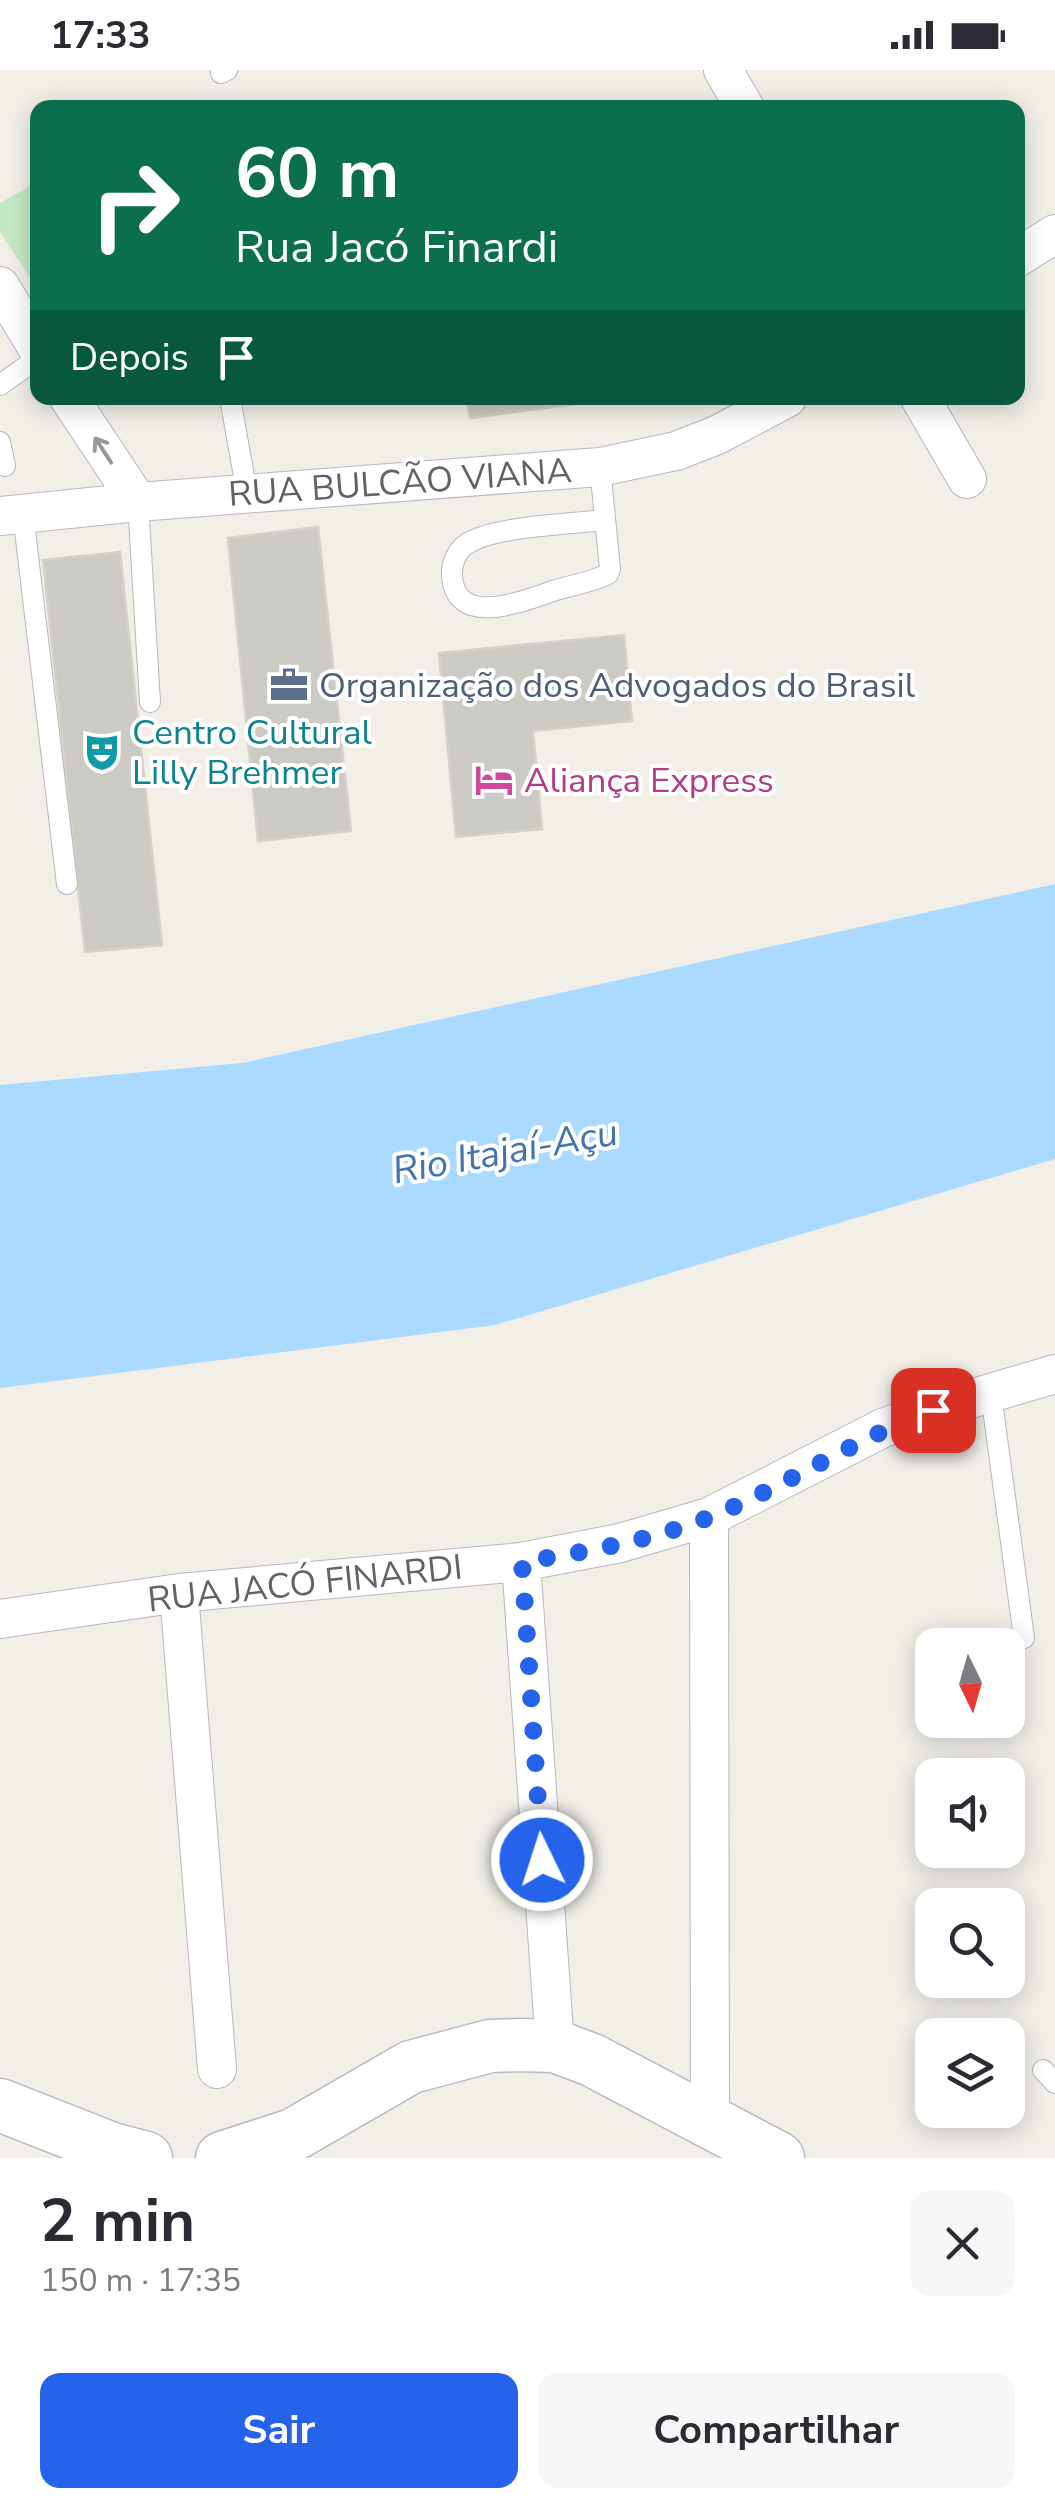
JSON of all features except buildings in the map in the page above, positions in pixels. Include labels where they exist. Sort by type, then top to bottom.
[{"type":"street","points":[[723,70],[741,100]]},
{"type":"street","points":[[1025,253],[1055,234]]},
{"type":"street","points":[[0,286],[30,336]]},
{"type":"street","points":[[74,405],[138,502]]},
{"type":"street","name":"RUA BULCÃO VIANA","points":[[11,515],[600,466],[676,451],[774,405]]},
{"type":"street","points":[[924,405],[967,478]]},
{"type":"street","name":"RUA JACÓ FINARDI","points":[[0,1619],[180,1593],[522,1562],[620,1543],[709,1517],[883,1428],[1055,1374]]},
{"type":"street","points":[[709,1517],[710,2120]]},
{"type":"street","points":[[522,1562],[555,2046]]},
{"type":"street","points":[[180,1593],[217,2069]]},
{"type":"street","points":[[222,2158],[293,2136],[411,2067],[490,2046],[555,2046],[592,2060],[778,2158]]},
{"type":"street","points":[[0,2105],[146,2158]]},
{"type":"lane","points":[[0,385],[30,364]]},
{"type":"lane","points":[[231,405],[247,493]]},
{"type":"lane","points":[[0,442],[6,466]]},
{"type":"lane","points":[[600,466],[606,520],[610,569],[608,574],[492,608],[466,603],[456,593],[452,563],[460,549],[471,541],[493,534],[606,520]]},
{"type":"lane","points":[[138,502],[150,702]]},
{"type":"lane","points":[[11,515],[67,884]]},
{"type":"lane","points":[[991,1394],[1023,1628]]},
{"type":"green space","points":[[30,186],[30,277],[0,232],[0,203]]},
{"type":"water","name":"Rio Itajaí-Açu","points":[[1055,884],[1055,1159],[495,1325],[0,1388],[0,1085],[242,1063]]},
{"type":"place","name":"Organização dos Advogados do Brasil","points":[[289,685]]},
{"type":"place","name":"Centro Cultural Lilly Brehmer","points":[[102,752]]},
{"type":"place","name":"Aliança Express","points":[[494,780]]},
{"type":"route","points":[[542,1860],[522,1562],[620,1543],[709,1517],[883,1428],[933,1410]]}]
